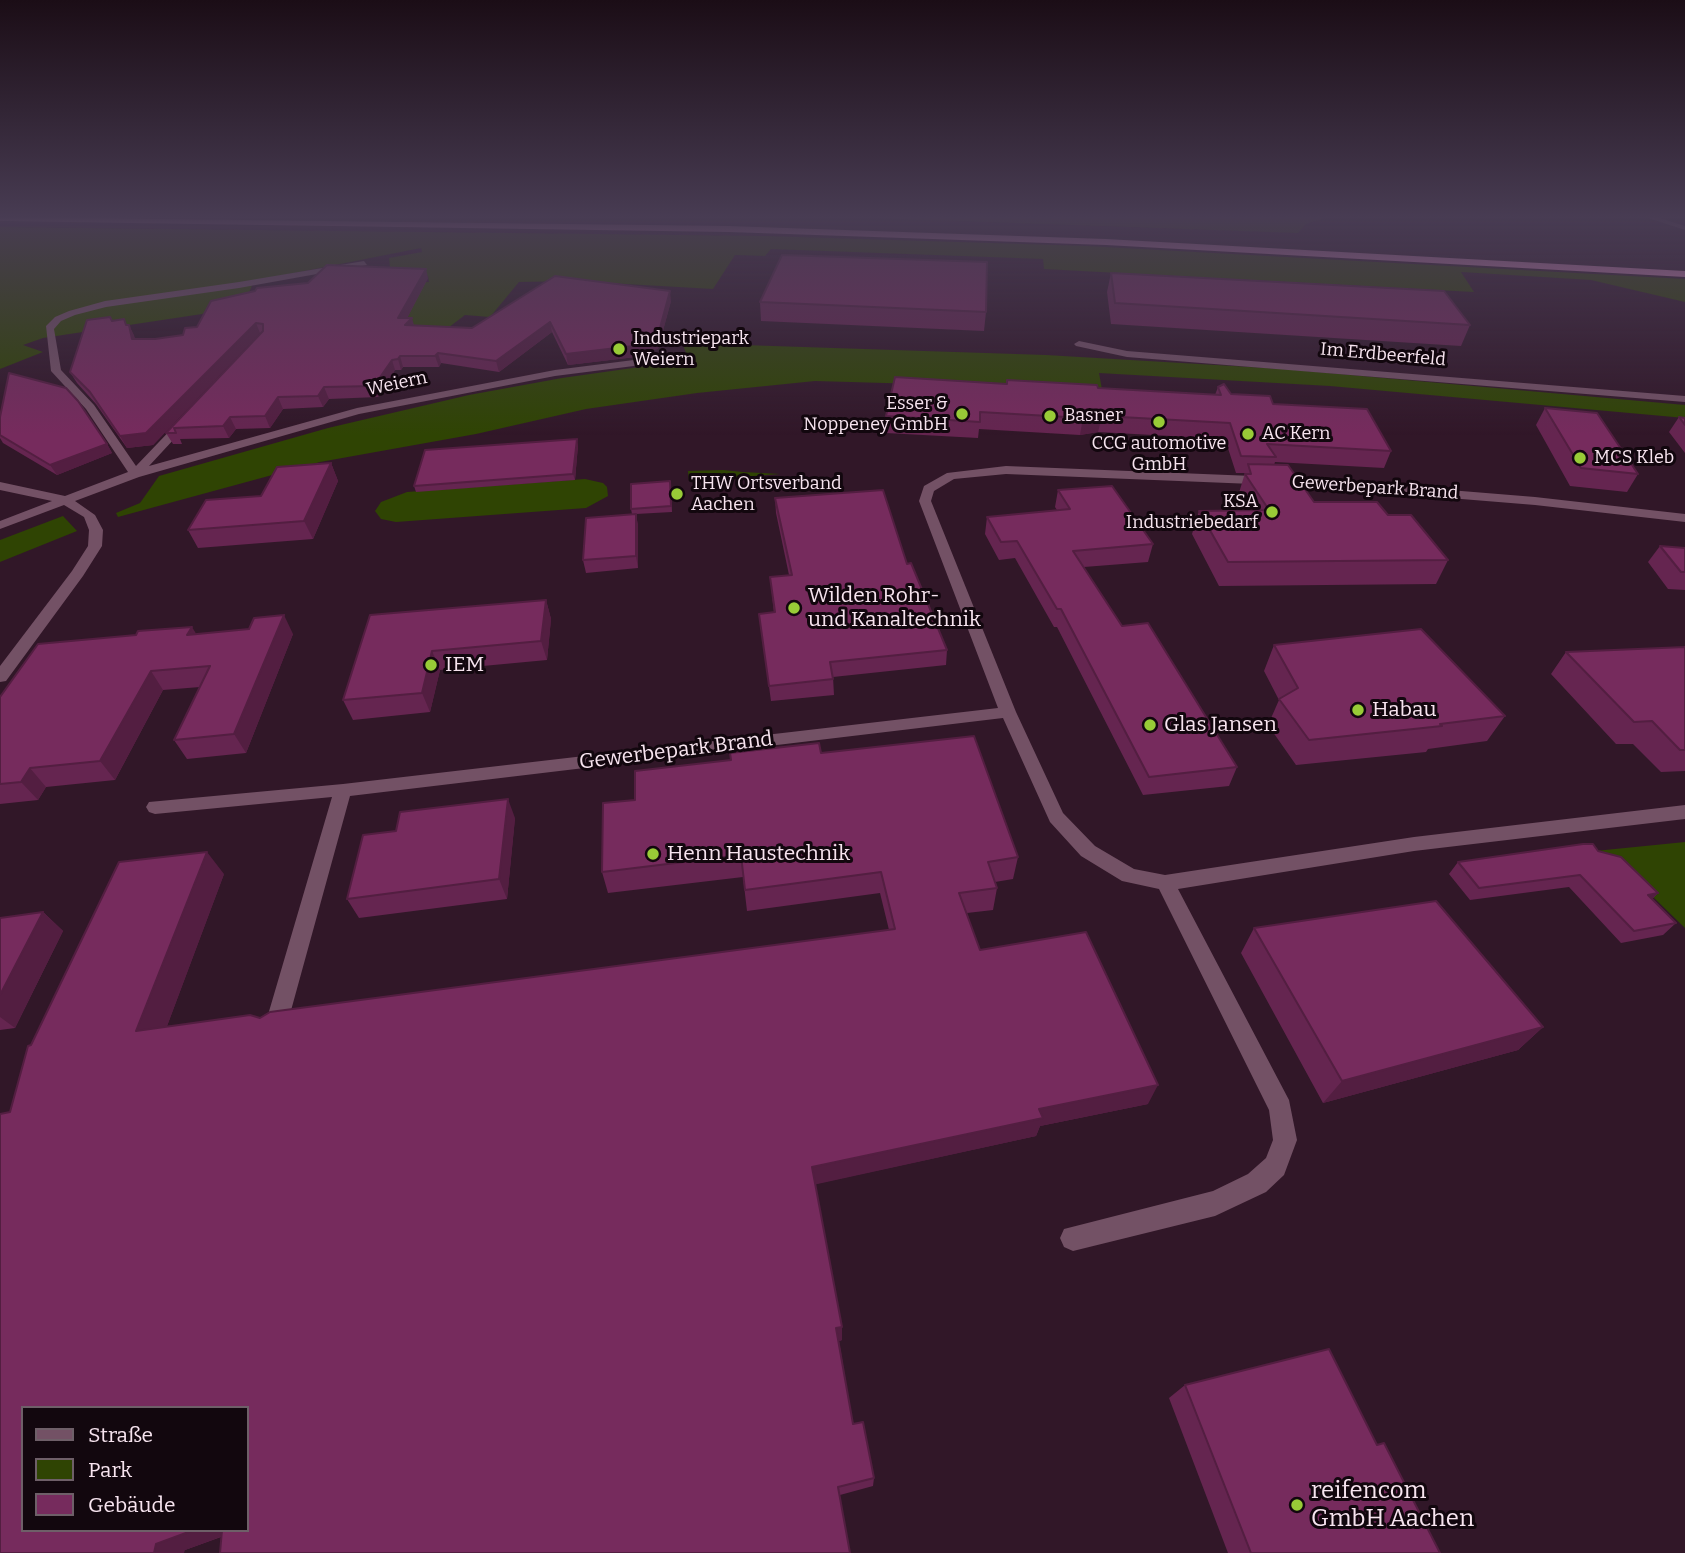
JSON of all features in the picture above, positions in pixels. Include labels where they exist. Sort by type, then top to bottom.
[{"type":"street","points":[[135,474],[90,407],[56,371],[49,328],[58,319],[104,304],[207,289]]},
{"type":"street","name":"Im Erdbeerfeld","points":[[1079,344],[1127,354],[1365,371],[1685,400]]},
{"type":"street","name":"Weiern","points":[[0,525],[135,474],[357,411],[555,373],[673,358]]},
{"type":"street","name":"Weiern","points":[[135,474],[191,414]]},
{"type":"street","name":"Gewerbepark Brand","points":[[1685,518],[1510,499],[1302,482],[1006,470],[951,476],[928,489],[925,501],[1008,712],[1056,817],[1088,851],[1129,876],[1165,883],[1414,844],[1685,812]]},
{"type":"street","points":[[0,486],[65,500],[89,515],[96,530],[95,546],[78,573],[0,677]]},
{"type":"street","name":"Gewerbepark Brand","points":[[155,807],[343,790],[1008,712]]},
{"type":"street","points":[[276,1025],[343,790]]},
{"type":"street","points":[[1073,1238],[1215,1203],[1258,1183],[1275,1166],[1285,1140],[1281,1108],[1165,883]]},
{"type":"green space","points":[[0,289],[250,289],[248,295],[202,314],[43,338],[23,345],[43,352],[0,369]]},
{"type":"green space","points":[[366,289],[513,289],[490,317],[465,315],[432,340]]},
{"type":"green space","points":[[1427,289],[1472,289],[1474,292]]},
{"type":"green space","points":[[1631,289],[1685,289],[1685,302]]},
{"type":"green space","points":[[682,343],[1046,355],[1283,369],[1685,405],[1685,418],[1330,386],[1099,373],[1103,395],[956,385],[815,381],[697,393],[586,409],[476,434],[320,462],[118,517],[116,513],[140,503],[159,476],[328,428],[469,395],[562,378],[689,360]]},
{"type":"green space","points":[[723,470],[780,474],[689,481],[688,471]]},
{"type":"green space","points":[[585,479],[603,483],[607,487],[608,496],[586,508],[396,522],[381,519],[375,511],[381,502],[407,492]]},
{"type":"green space","points":[[63,516],[77,531],[0,562],[0,540]]},
{"type":"green space","points":[[1685,842],[1685,928],[1617,862],[1585,852]]},
{"type":"building","points":[[414,289],[398,318],[412,318],[405,325],[472,328],[533,289],[670,291],[657,339],[642,340],[642,345],[566,354],[550,322],[496,361],[438,353],[435,356],[400,356],[392,360],[374,386],[324,387],[318,396],[278,397],[265,416],[230,417],[223,426],[174,428],[176,433],[166,433],[263,331],[263,324],[256,323],[146,433],[120,436],[90,392],[70,372],[87,320],[110,317],[112,321],[124,319],[126,325],[129,325],[132,339],[183,335],[185,328],[197,327],[211,301],[255,291]]},
{"type":"building","points":[[766,289],[986,289],[986,312],[760,302]]},
{"type":"building","points":[[1113,289],[1444,291],[1470,325],[1115,303]]},
{"type":"building","points":[[9,373],[66,388],[107,444],[50,465],[0,435],[0,417]]},
{"type":"building","points":[[895,377],[1007,384],[1007,380],[1221,395],[1218,387],[1224,384],[1231,394],[1270,396],[1273,404],[1367,409],[1391,451],[1267,444],[1276,457],[1241,456],[1230,423],[980,412],[980,422],[886,416]]},
{"type":"building","points":[[1545,408],[1597,413],[1638,474],[1581,468]]},
{"type":"building","points":[[577,439],[573,474],[414,486],[425,450]]},
{"type":"building","points":[[331,463],[304,521],[188,530],[206,500],[261,496],[277,467]]},
{"type":"building","points":[[1248,464],[1288,465],[1314,502],[1377,502],[1388,515],[1411,515],[1448,560],[1228,562],[1199,511],[1269,510],[1245,474],[1251,474]]},
{"type":"building","points":[[670,481],[671,506],[631,509],[631,484]]},
{"type":"building","points":[[1112,486],[1153,544],[1073,551],[1122,626],[1148,623],[1237,767],[1149,777],[1061,609],[1057,609],[1017,541],[1001,542],[987,517],[1070,509],[1058,490]]},
{"type":"building","points":[[883,490],[907,564],[911,563],[947,650],[830,662],[833,679],[769,686],[759,614],[775,612],[770,577],[792,575],[775,498]]},
{"type":"building","points":[[636,514],[636,556],[583,560],[586,518]]},
{"type":"building","points":[[1660,546],[1685,548],[1685,572],[1681,572]]},
{"type":"building","points":[[546,600],[541,641],[432,651],[422,693],[343,700],[370,615]]},
{"type":"building","points":[[284,615],[234,734],[174,740],[210,666],[151,671],[100,761],[30,768],[21,782],[0,784],[0,697],[38,644],[192,627],[187,635],[249,629],[254,618]]},
{"type":"building","points":[[1421,629],[1505,716],[1440,724],[1442,726],[1309,740],[1279,699],[1298,688],[1274,645]]},
{"type":"building","points":[[1685,647],[1685,750],[1680,750],[1652,721],[1634,722],[1566,652]]},
{"type":"building","points":[[974,736],[1018,857],[988,862],[997,888],[959,893],[980,950],[1086,932],[1158,1085],[1039,1109],[1043,1118],[812,1167],[842,1327],[836,1328],[853,1424],[863,1422],[874,1478],[838,1487],[850,1553],[220,1553],[222,1532],[248,1532],[248,1406],[21,1406],[21,1532],[189,1532],[156,1544],[154,1553],[0,1553],[0,1114],[10,1112],[28,1046],[31,1045],[119,862],[207,852],[136,1031],[250,1015],[260,1018],[270,1012],[895,929],[881,872],[745,890],[741,855],[602,872],[603,803],[635,800],[635,771],[731,760],[730,753],[819,743],[821,753]]},
{"type":"building","points":[[508,799],[499,879],[347,899],[363,835],[396,831],[400,812]]},
{"type":"building","points":[[1593,844],[1598,851],[1621,857],[1658,893],[1648,895],[1676,923],[1634,931],[1580,875],[1479,888],[1458,862]]},
{"type":"building","points":[[1436,901],[1543,1027],[1342,1081],[1254,928]]},
{"type":"building","points":[[43,912],[0,995],[0,918]]},
{"type":"building","name":"reifencom GmbH Aachen","points":[[1329,1349],[1377,1445],[1384,1443],[1440,1553],[1251,1553],[1185,1385]]},
{"type":"place","name":"Industriepark Weiern","points":[[619,349]]},
{"type":"place","name":"Esser & Noppeney GmbH","points":[[962,414]]},
{"type":"place","name":"Basner","points":[[1050,416]]},
{"type":"place","name":"CCG automotive GmbH","points":[[1159,422]]},
{"type":"place","name":"AC Kern","points":[[1248,434]]},
{"type":"place","name":"MCS Kleb","points":[[1580,458]]},
{"type":"place","name":"THW Ortsverband Aachen","points":[[677,494]]},
{"type":"place","name":"KSA Industriebedarf","points":[[1272,512]]},
{"type":"place","name":"Wilden Rohr- und Kanaltechnik","points":[[794,608]]},
{"type":"place","name":"IEM","points":[[431,665]]},
{"type":"place","name":"Habau","points":[[1358,710]]},
{"type":"place","name":"Glas Jansen","points":[[1150,725]]},
{"type":"place","name":"Henn Haustechnik","points":[[653,854]]},
{"type":"place","name":"reifencom GmbH Aachen","points":[[1297,1505]]}]
